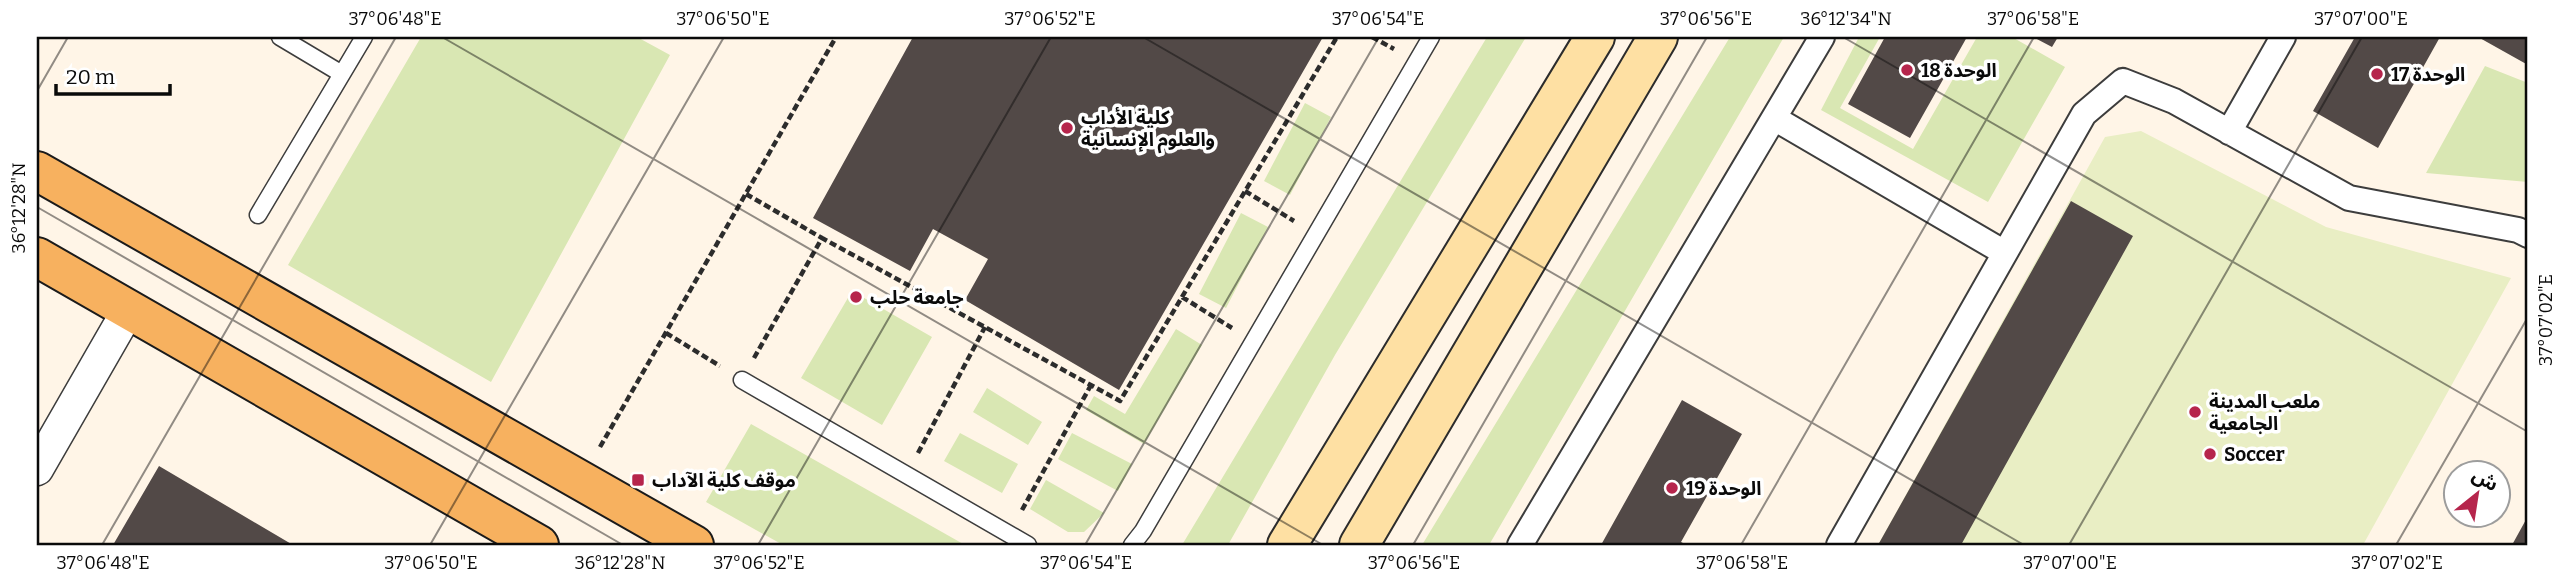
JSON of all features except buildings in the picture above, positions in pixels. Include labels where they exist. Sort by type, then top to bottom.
[{"type":"main road","points":[[1287,545],[1595,37]]},
{"type":"main road","points":[[1359,545],[1658,37]]},
{"type":"main road","points":[[37,171],[694,545]]},
{"type":"main road","points":[[37,257],[539,545]]},
{"type":"street","points":[[1520,545],[1822,37]]},
{"type":"street","points":[[2229,132],[2283,37]]},
{"type":"street","points":[[1839,545],[2084,114],[2123,81],[2174,102],[2349,198],[2525,232]]},
{"type":"street","points":[[1774,118],[2005,253]]},
{"type":"street","points":[[37,468],[129,309]]},
{"type":"lane","points":[[280,37],[342,74]]},
{"type":"lane","points":[[258,215],[364,37]]},
{"type":"lane","points":[[1132,545],[1143,531],[1431,37]]},
{"type":"lane","points":[[742,380],[1028,545]]},
{"type":"path","points":[[581,482],[836,37]]},
{"type":"path","points":[[746,194],[1120,401],[1338,37]]},
{"type":"path","points":[[1245,191],[1316,234]]},
{"type":"path","points":[[666,333],[742,380],[822,238]]},
{"type":"path","points":[[1182,296],[1254,341]]},
{"type":"path","points":[[906,475],[985,327]]},
{"type":"path","points":[[1008,534],[1091,385]]},
{"type":"green space","points":[[421,37],[637,37],[670,55],[491,382],[288,265]]},
{"type":"green space","points":[[1487,37],[1526,37],[1335,355],[1228,545],[1182,545]]},
{"type":"green space","points":[[1730,37],[1784,37],[1489,545],[1422,545]]},
{"type":"green space","points":[[1859,37],[1880,37],[1840,108],[1913,149],[1977,37],[2012,37],[2065,67],[1988,202],[1821,110]]},
{"type":"green space","points":[[2485,66],[2528,83],[2528,182],[2426,173]]},
{"type":"green space","points":[[1305,103],[1331,117],[1290,195],[1264,181]]},
{"type":"green space","name":"ملعب المدينة الجامعية","points":[[2141,131],[2326,227],[2511,278],[2363,545],[1878,545],[2105,137]]},
{"type":"green space","points":[[1241,213],[1268,227],[1226,308],[1199,294]]},
{"type":"green space","points":[[852,291],[932,337],[882,425],[801,378]]},
{"type":"green space","points":[[1176,329],[1202,345],[1144,444],[1086,410],[1094,396],[1125,414]]},
{"type":"green space","points":[[987,388],[1042,422],[1028,445],[973,412]]},
{"type":"green space","points":[[751,424],[965,545],[783,545],[706,502]]},
{"type":"green space","points":[[960,433],[1018,464],[1002,493],[944,461]]},
{"type":"green space","points":[[1072,433],[1132,464],[1118,491],[1058,459]]},
{"type":"green space","points":[[1046,480],[1104,513],[1084,532],[1068,532],[1030,509]]},
{"type":"place","name":"الوحدة 18","points":[[1907,70]]},
{"type":"place","name":"الوحدة 17","points":[[2377,74]]},
{"type":"place","name":"كلية الأداب والعلوم الإنسانية","points":[[1067,128]]},
{"type":"place","name":"جامعة حلب","points":[[856,297]]},
{"type":"place","name":"ملعب المدينة الجامعية","points":[[2195,412]]},
{"type":"place","name":"Soccer","points":[[2210,454]]},
{"type":"place","name":"موقف كلية الآداب","points":[[638,480]]},
{"type":"place","name":"الوحدة 19","points":[[1672,488]]}]
